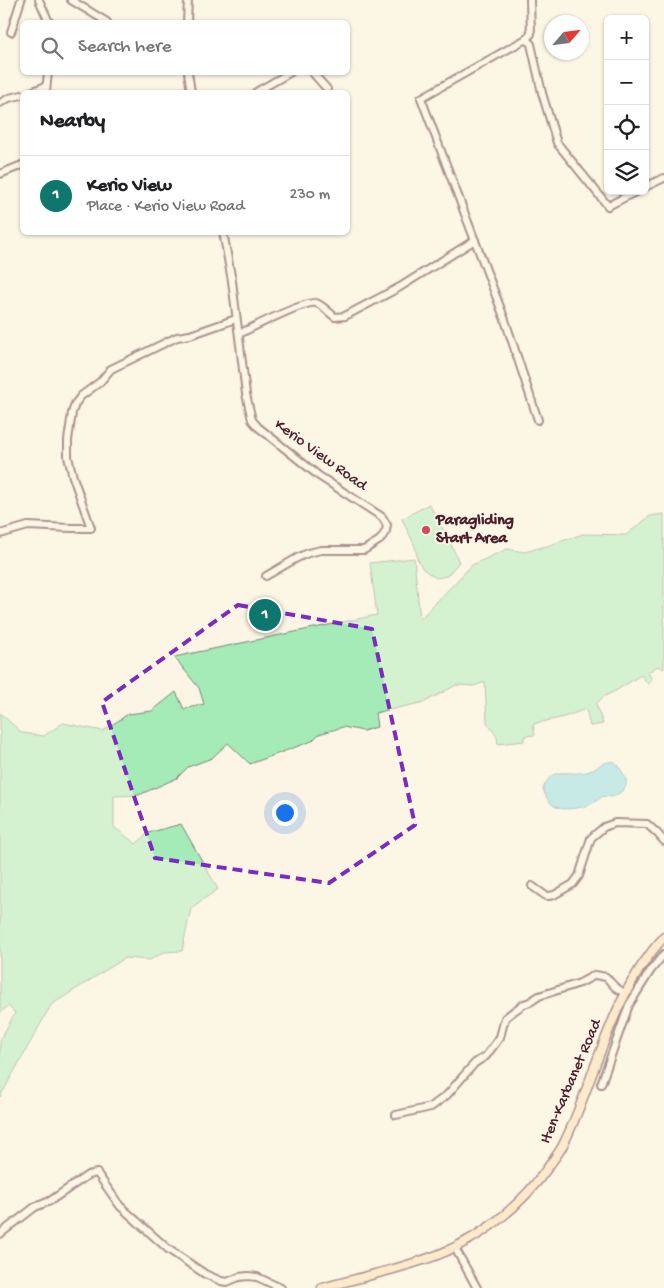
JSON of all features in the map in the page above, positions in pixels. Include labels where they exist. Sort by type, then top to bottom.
[{"type":"main road","name":"Iten-Karbanet Road","points":[[322,1288],[418,1262],[455,1248],[501,1218],[524,1198],[562,1148],[614,1017],[632,980],[664,937]]},
{"type":"street","points":[[11,32],[21,0]]},
{"type":"street","points":[[39,0],[48,20]]},
{"type":"street","points":[[71,0],[104,20]]},
{"type":"street","points":[[187,20],[188,0]]},
{"type":"street","points":[[530,0],[531,34],[526,40],[421,98],[505,320],[538,420]]},
{"type":"street","points":[[526,40],[531,44],[542,92],[557,143],[608,206],[629,195]]},
{"type":"street","points":[[46,89],[48,75]]},
{"type":"street","points":[[188,75],[191,90]]},
{"type":"street","points":[[260,90],[286,75]]},
{"type":"street","points":[[315,75],[327,89]]},
{"type":"street","points":[[0,102],[20,95]]},
{"type":"street","points":[[0,174],[20,166]]},
{"type":"street","points":[[649,185],[664,178]]},
{"type":"street","name":"Kerio View Road","points":[[224,235],[232,281],[246,394],[252,420],[258,427],[319,476],[382,517],[387,524],[386,531],[380,540],[364,550],[321,550],[308,553],[266,576]]},
{"type":"street","points":[[239,334],[277,315],[312,302],[319,304],[335,317],[345,316],[400,287],[475,240]]},
{"type":"street","points":[[0,534],[28,526],[91,528],[68,457],[69,431],[75,404],[81,396],[100,382],[111,369],[177,337],[190,335],[236,319]]},
{"type":"street","points":[[532,886],[546,896],[549,896],[574,884],[579,876],[591,838],[604,827],[615,823],[647,824],[664,841]]},
{"type":"street","points":[[601,1084],[629,1005],[664,954]]},
{"type":"street","points":[[396,1115],[431,1107],[446,1095],[466,1073],[486,1056],[500,1037],[505,1018],[539,996],[580,984],[595,976],[606,977],[615,987],[626,994]]},
{"type":"street","points":[[0,1234],[35,1207],[50,1201],[88,1175],[97,1173],[102,1177],[120,1206],[168,1249],[205,1274],[227,1282],[239,1277],[257,1277],[281,1288]]},
{"type":"street","points":[[455,1248],[477,1288]]},
{"type":"highlighted area","points":[[238,605],[372,629],[415,825],[329,883],[155,858],[102,702]]},
{"type":"green space","name":"Paragliding Start Area","points":[[429,504],[459,562],[447,576],[436,578],[423,569],[417,558],[415,546],[402,519]]},
{"type":"green space","points":[[664,514],[664,669],[658,666],[648,672],[652,680],[648,684],[641,675],[603,697],[596,704],[603,724],[590,726],[586,709],[564,717],[533,724],[535,735],[524,736],[524,741],[498,744],[497,737],[487,722],[485,682],[474,686],[456,685],[425,702],[375,713],[377,727],[363,731],[343,727],[319,734],[312,741],[250,764],[228,743],[212,758],[188,767],[177,778],[139,795],[114,796],[114,827],[136,844],[148,833],[181,824],[218,889],[191,908],[182,951],[164,952],[150,960],[125,958],[51,1005],[0,1097],[0,1040],[15,1013],[8,1006],[0,1013],[0,713],[22,733],[44,736],[63,723],[103,731],[128,714],[152,711],[176,692],[184,709],[204,704],[199,688],[174,657],[377,615],[370,563],[414,558],[420,619],[472,565],[507,549],[524,552],[583,534],[626,535],[650,516]]},
{"type":"water","points":[[614,761],[625,776],[626,785],[624,789],[612,797],[603,797],[586,806],[564,809],[551,804],[545,795],[543,789],[547,781],[558,773],[584,773],[603,763]]},
{"type":"place","name":"Paragliding Start Area","points":[[426,530]]},
{"type":"place","name":"Kerio View","points":[[265,615]]}]
